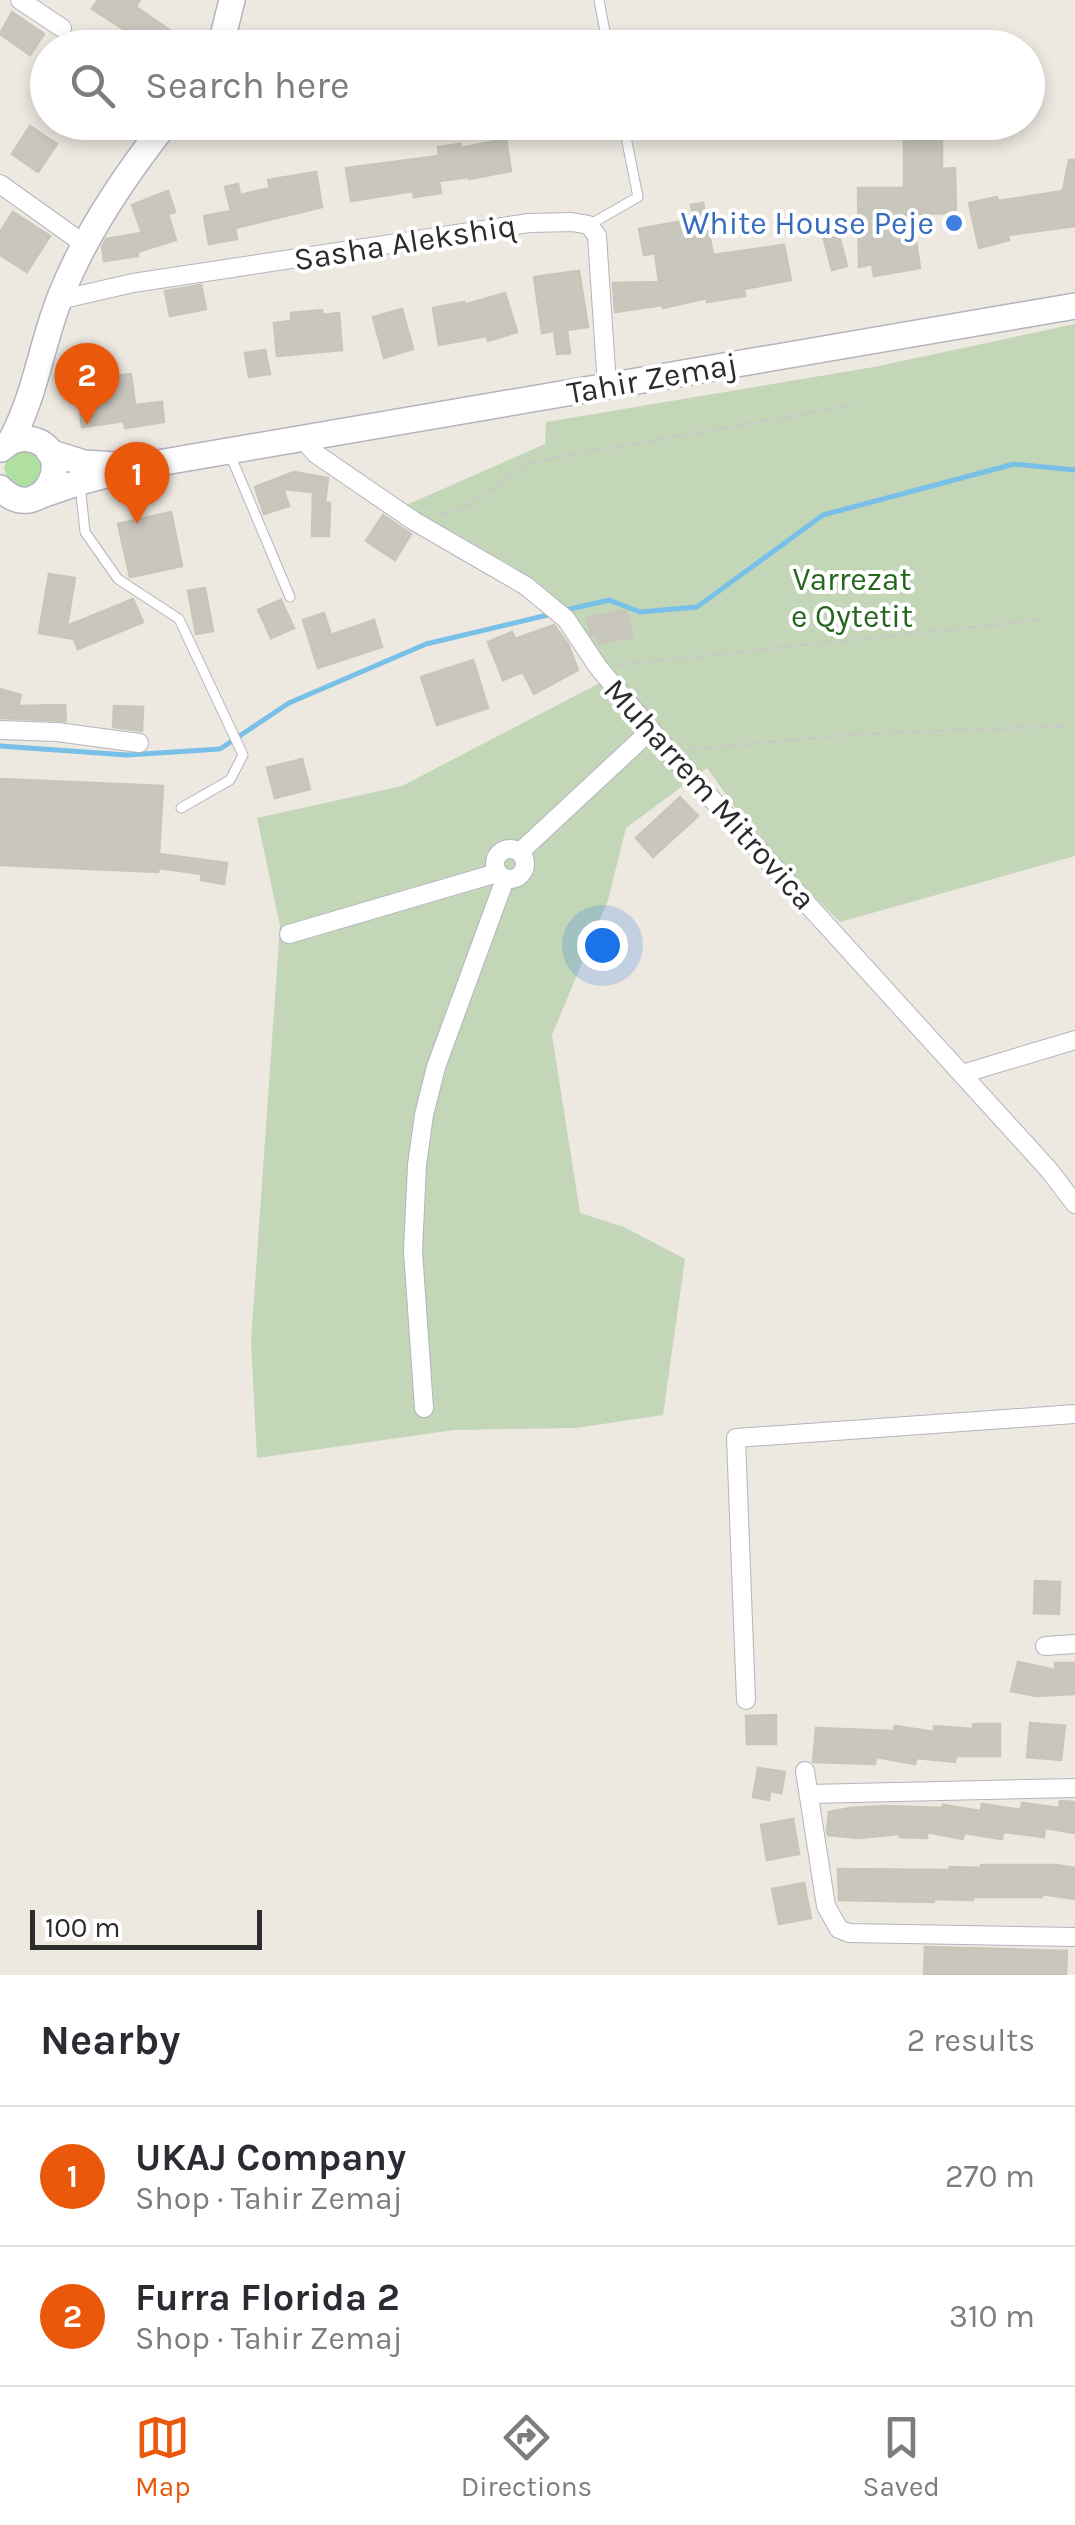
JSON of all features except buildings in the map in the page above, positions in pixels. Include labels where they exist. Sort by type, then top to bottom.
[{"type":"main road","points":[[224,30],[232,0]]},
{"type":"main road","points":[[4,446],[31,400],[59,300],[84,244],[154,140]]},
{"type":"main road","name":"Tahir Zemaj","points":[[36,497],[140,466],[1075,306]]},
{"type":"main road","points":[[0,488],[19,500],[36,497],[54,478],[53,460],[38,428],[40,369]]},
{"type":"main road","name":"Tahir Zemaj","points":[[4,446],[24,438],[84,463],[140,466]]},
{"type":"street","points":[[20,0],[62,28]]},
{"type":"street","points":[[0,184],[84,244]]},
{"type":"street","name":"Sasha Alekshiq","points":[[59,300],[133,283],[529,222],[589,225]]},
{"type":"street","points":[[589,225],[597,236],[607,386]]},
{"type":"street","name":"Muharrem Mitrovica","points":[[301,437],[316,454],[414,522],[526,586],[566,618],[598,667],[670,753],[1049,1170],[1075,1204]]},
{"type":"street","points":[[0,730],[57,732],[139,743]]},
{"type":"street","points":[[288,934],[501,876],[516,878],[524,872],[520,852],[651,730]]},
{"type":"street","points":[[424,1408],[414,1251],[417,1165],[424,1115],[436,1067],[501,876]]},
{"type":"street","points":[[962,1074],[1075,1040]]},
{"type":"street","points":[[746,1700],[736,1438],[1075,1414]]},
{"type":"street","points":[[1045,1646],[1075,1644]]},
{"type":"street","points":[[805,1771],[826,1906],[839,1929],[850,1933],[1075,1937]]},
{"type":"street","points":[[809,1794],[1075,1788]]},
{"type":"lane","points":[[599,0],[605,30]]},
{"type":"lane","points":[[589,225],[638,197],[627,140]]},
{"type":"lane","points":[[228,450],[290,597]]},
{"type":"lane","points":[[80,482],[86,532],[118,580],[179,619],[243,755],[230,780],[181,808]]},
{"type":"path","points":[[414,522],[462,510],[485,497],[505,476],[533,462],[852,406]]},
{"type":"path","points":[[598,667],[1039,620]]},
{"type":"path","points":[[670,753],[860,734],[1066,726]]},
{"type":"green space","name":"Varrezat e Qytetit","points":[[1075,324],[1075,856],[840,922],[763,846],[707,768],[626,828],[608,900],[552,1035],[580,1213],[624,1227],[685,1259],[663,1415],[576,1428],[454,1430],[257,1458],[251,1341],[280,926],[257,818],[402,786],[617,674],[516,568],[404,506],[545,444],[546,422],[874,367]]},
{"type":"green space","points":[[30,446],[48,465],[29,491],[9,483],[4,468],[9,454]]},
{"type":"waterway","points":[[562,611],[609,600],[640,612],[697,607],[823,515],[1014,464],[1075,470]]},
{"type":"waterway","points":[[0,746],[127,755],[220,749],[289,703],[426,644],[552,614]]},
{"type":"place","name":"White House Peje","points":[[954,223]]},
{"type":"place","name":"Furra Florida 2","points":[[87,425]]},
{"type":"place","name":"UKAJ Company","points":[[137,524]]}]
